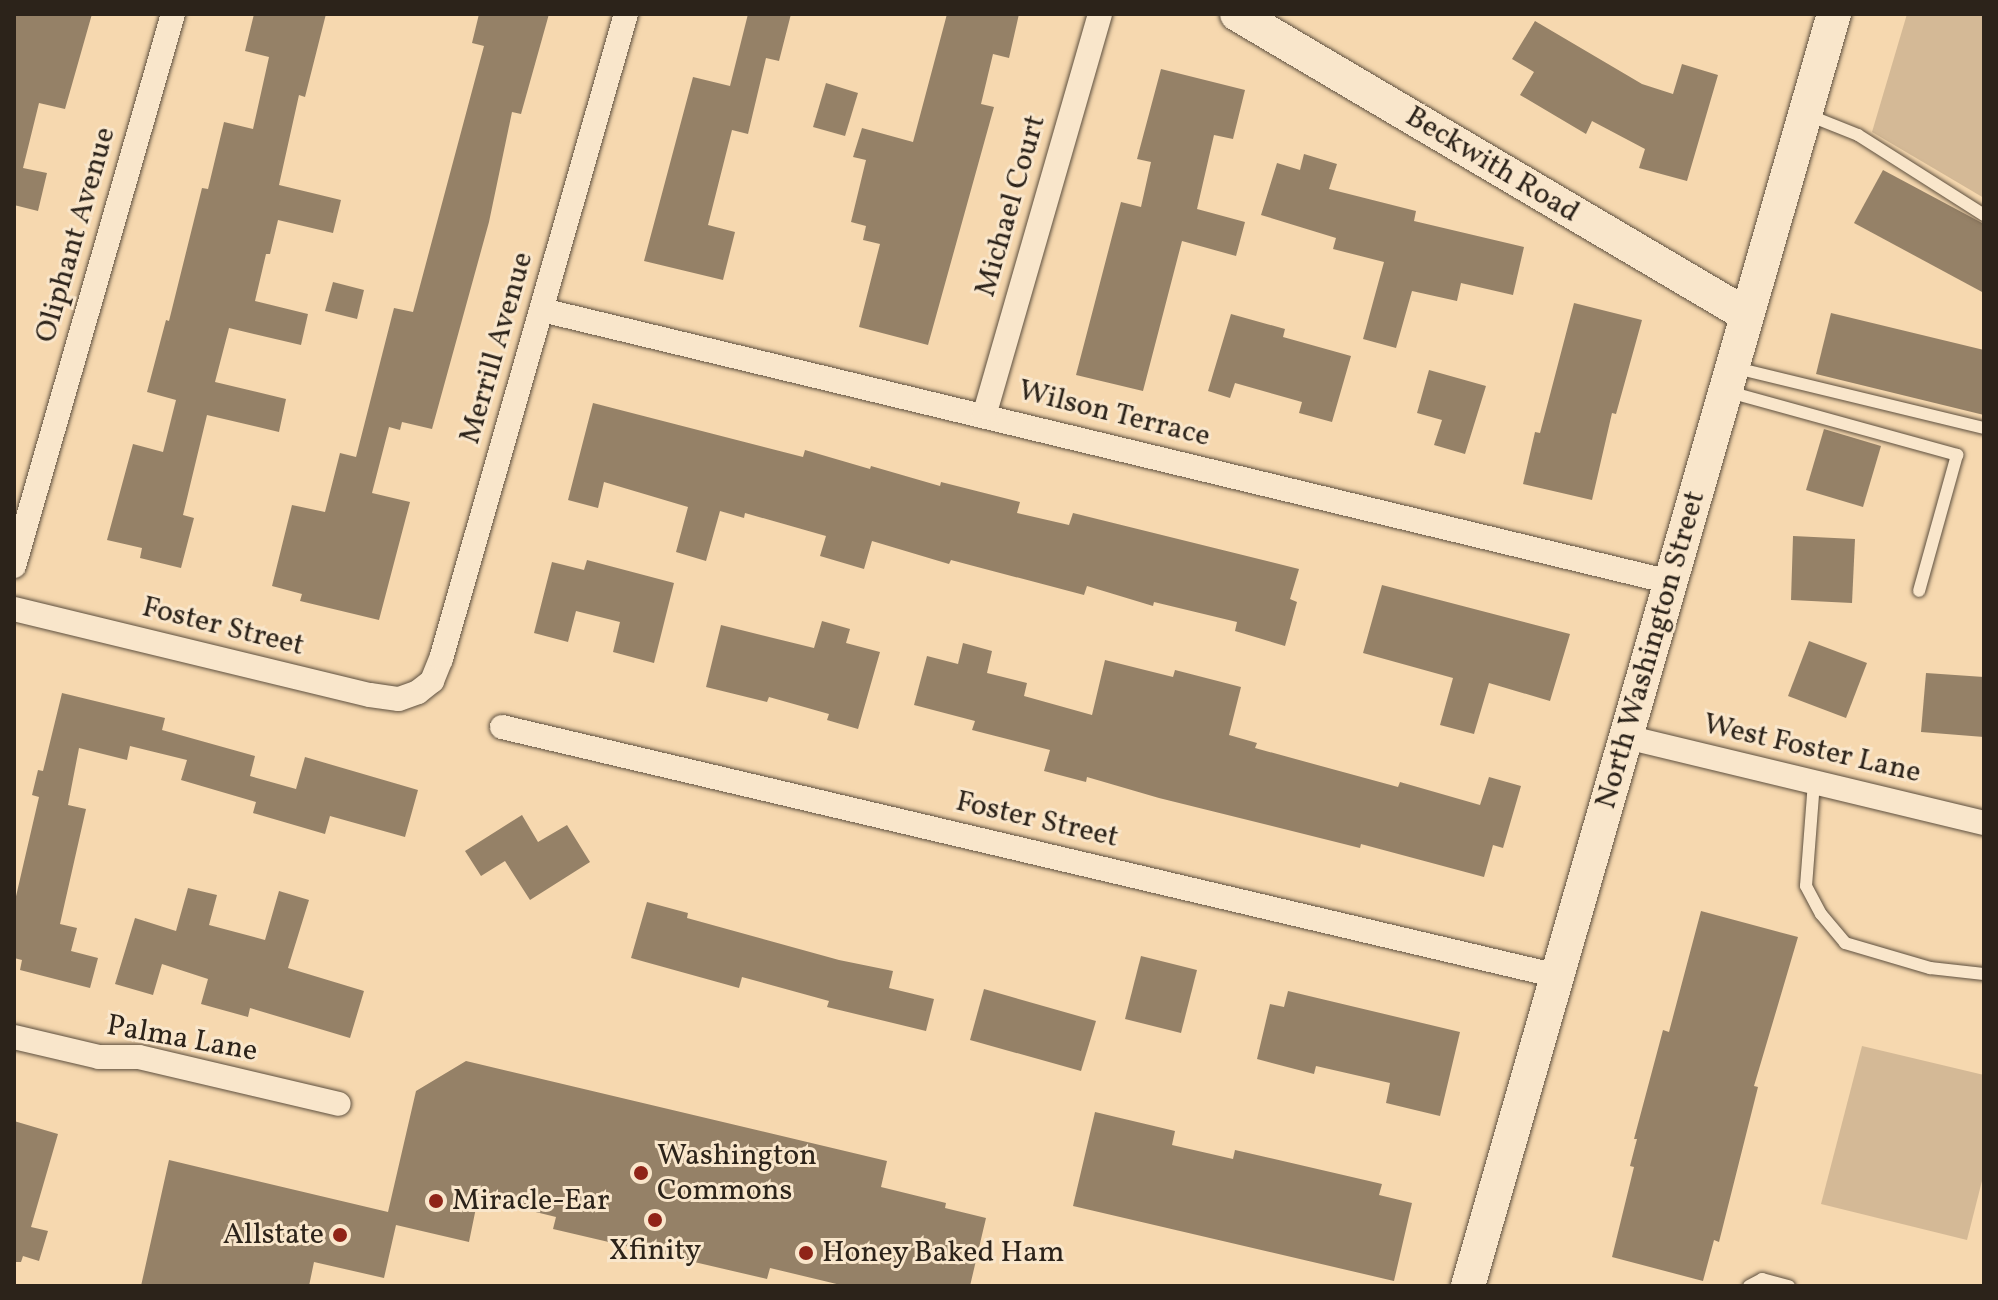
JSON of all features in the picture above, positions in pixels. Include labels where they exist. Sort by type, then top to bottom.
[{"type":"street","name":"Oliphant Avenue","points":[[14,566],[173,14]]},
{"type":"street","name":"Merrill Avenue","points":[[418,692],[432,681],[441,659],[626,14]]},
{"type":"street","name":"Michael Court","points":[[984,416],[1100,14]]},
{"type":"street","name":"Beckwith Road","points":[[1237,14],[1747,315]]},
{"type":"street","name":"North Washington Street","points":[[1468,1286],[1834,14]]},
{"type":"street","name":"Wilson Terrace","points":[[542,310],[1671,582]]},
{"type":"street","name":"Foster Street","points":[[14,609],[370,695],[399,699],[418,692]]},
{"type":"street","name":"Foster Street","points":[[502,727],[1558,976]]},
{"type":"street","name":"West Foster Lane","points":[[1626,737],[1984,823]]},
{"type":"street","name":"Palma Lane","points":[[14,1037],[99,1057],[139,1057],[339,1104]]},
{"type":"lane","points":[[1806,114],[1858,135],[1984,215]]},
{"type":"lane","points":[[1729,379],[1984,428]]},
{"type":"lane","points":[[1729,379],[1957,455],[1919,591]]},
{"type":"lane","points":[[1814,782],[1806,886],[1821,914],[1845,943],[1930,968],[1984,974]]},
{"type":"lane","points":[[1749,1286],[1762,1279],[1789,1286]]},
{"type":"shaded area","points":[[1907,14],[1984,14],[1984,198],[1872,132]]},
{"type":"shaded area","points":[[1862,1046],[1984,1075],[1984,1173],[1967,1240],[1821,1204]]},
{"type":"building","points":[[14,14],[92,14],[65,109],[39,103],[23,168],[47,173],[38,211],[14,205]]},
{"type":"building","points":[[254,14],[326,14],[305,97],[299,95],[279,185],[341,200],[333,233],[278,220],[270,254],[266,254],[255,301],[308,314],[301,345],[229,328],[215,382],[286,399],[279,432],[207,415],[183,515],[194,518],[181,568],[140,558],[142,548],[107,540],[133,444],[163,452],[176,400],[147,392],[166,320],[169,321],[202,188],[208,189],[224,122],[253,129],[269,57],[245,51]]},
{"type":"building","points":[[479,14],[549,14],[521,114],[512,112],[489,222],[432,429],[402,422],[400,430],[389,427],[372,493],[410,502],[379,620],[300,601],[302,594],[272,586],[292,505],[325,512],[340,453],[356,457],[394,308],[413,312],[484,46],[472,43]]},
{"type":"building","points":[[748,14],[791,14],[779,61],[766,58],[748,134],[732,130],[708,225],[735,232],[723,280],[644,261],[693,77],[730,86]]},
{"type":"building","points":[[947,14],[1019,14],[1009,58],[993,54],[981,104],[994,107],[928,345],[859,327],[880,244],[863,240],[866,226],[851,222],[866,160],[853,157],[862,128],[913,142]]},
{"type":"building","points":[[1535,21],[1642,84],[1673,94],[1682,64],[1718,75],[1687,181],[1639,168],[1645,149],[1592,121],[1586,134],[1520,95],[1534,72],[1512,59]]},
{"type":"building","points":[[1161,69],[1245,90],[1233,139],[1214,135],[1197,209],[1245,222],[1236,256],[1182,241],[1143,391],[1076,375],[1121,202],[1141,207],[1151,162],[1137,159]]},
{"type":"building","points":[[826,83],[858,93],[845,136],[813,127]]},
{"type":"building","points":[[1304,154],[1337,164],[1329,189],[1416,211],[1414,221],[1524,247],[1513,295],[1461,283],[1457,301],[1412,291],[1396,348],[1363,339],[1384,262],[1333,249],[1336,238],[1261,215],[1277,163],[1300,170]]},
{"type":"building","points":[[1883,170],[1984,224],[1984,293],[1854,223]]},
{"type":"building","points":[[333,282],[364,290],[357,319],[325,311]]},
{"type":"building","points":[[1574,303],[1642,320],[1616,414],[1612,413],[1592,500],[1523,484],[1535,432],[1540,433]]},
{"type":"building","points":[[1831,313],[1984,350],[1984,415],[1816,374]]},
{"type":"building","points":[[1231,314],[1285,329],[1283,337],[1351,356],[1332,422],[1299,413],[1302,402],[1235,383],[1230,398],[1208,391]]},
{"type":"building","points":[[1429,370],[1486,386],[1465,454],[1434,445],[1442,420],[1417,413]]},
{"type":"building","points":[[593,403],[803,457],[805,450],[940,486],[941,482],[1020,502],[1017,513],[1069,525],[1073,513],[1299,569],[1290,599],[1297,602],[1285,646],[1235,631],[1237,622],[1154,602],[1153,606],[1087,586],[1084,595],[951,560],[949,564],[872,541],[864,569],[820,556],[826,536],[745,513],[744,518],[720,511],[706,561],[676,552],[688,507],[604,482],[598,508],[568,500]]},
{"type":"building","points":[[1824,429],[1881,446],[1863,507],[1806,490]]},
{"type":"building","points":[[1793,536],[1855,539],[1852,603],[1791,600]]},
{"type":"building","points":[[587,560],[674,583],[654,663],[613,652],[620,622],[576,611],[568,642],[534,633],[552,562],[584,570]]},
{"type":"building","points":[[1382,585],[1570,634],[1550,701],[1489,683],[1474,734],[1440,725],[1453,678],[1363,653]]},
{"type":"building","points":[[822,621],[850,629],[846,643],[880,652],[858,729],[827,720],[829,714],[769,697],[767,702],[706,687],[721,625],[814,648]]},
{"type":"building","points":[[1809,641],[1867,663],[1846,718],[1788,696]]},
{"type":"building","points":[[963,643],[992,651],[987,673],[1027,683],[1024,696],[1092,715],[1105,660],[1173,677],[1175,670],[1241,687],[1229,735],[1257,743],[1255,748],[1398,787],[1400,782],[1480,805],[1489,777],[1521,786],[1503,848],[1493,845],[1484,877],[1361,844],[1360,848],[1159,798],[1087,777],[1086,782],[1044,771],[1050,750],[972,730],[975,721],[914,705],[927,656],[958,664]]},
{"type":"building","points":[[1926,673],[1984,677],[1984,737],[1921,732]]},
{"type":"building","points":[[62,693],[165,718],[162,730],[255,756],[250,776],[296,789],[305,757],[418,790],[405,837],[330,816],[325,834],[253,813],[256,802],[181,780],[187,760],[130,746],[127,760],[79,748],[68,805],[86,809],[60,924],[77,928],[71,951],[98,958],[90,988],[20,970],[22,960],[14,958],[14,905],[39,797],[32,795],[38,770],[43,771]]},
{"type":"building","points":[[522,815],[538,842],[567,825],[590,862],[530,900],[505,861],[481,876],[465,851]]},
{"type":"building","points":[[188,888],[217,895],[209,925],[265,940],[279,891],[309,900],[288,968],[364,991],[350,1038],[250,1008],[248,1017],[201,1004],[208,979],[162,964],[153,995],[115,984],[135,918],[176,931]]},
{"type":"building","points":[[647,902],[688,913],[687,918],[839,960],[893,971],[889,988],[934,999],[926,1031],[827,1007],[829,1001],[742,977],[739,988],[631,958]]},
{"type":"building","points":[[1701,911],[1798,937],[1754,1086],[1758,1087],[1719,1242],[1714,1240],[1703,1281],[1612,1257],[1634,1167],[1630,1166],[1637,1139],[1634,1139],[1663,1030],[1669,1032]]},
{"type":"building","points":[[1141,956],[1197,970],[1181,1033],[1125,1019]]},
{"type":"building","points":[[984,989],[1096,1021],[1081,1071],[970,1040]]},
{"type":"building","points":[[1288,991],[1460,1032],[1440,1116],[1386,1103],[1390,1083],[1316,1066],[1314,1074],[1257,1059],[1270,1004],[1284,1007]]},
{"type":"building","name":"Washington Commons","points":[[466,1061],[887,1161],[881,1187],[946,1203],[945,1208],[986,1218],[970,1286],[845,1286],[770,1268],[767,1279],[553,1229],[556,1217],[478,1198],[469,1242],[396,1225],[384,1278],[314,1262],[309,1286],[141,1286],[169,1160],[388,1212],[416,1091]]},
{"type":"building","points":[[1095,1112],[1175,1131],[1172,1145],[1233,1159],[1235,1150],[1382,1184],[1379,1195],[1412,1203],[1394,1281],[1073,1206]]},
{"type":"building","points":[[14,1121],[58,1134],[31,1227],[48,1231],[39,1261],[23,1256],[21,1262],[14,1262]]},
{"type":"place","name":"Washington Commons","points":[[641,1173]]},
{"type":"place","name":"Miracle-Ear","points":[[436,1201]]},
{"type":"place","name":"Xfinity","points":[[655,1220]]},
{"type":"place","name":"Allstate","points":[[340,1235]]},
{"type":"place","name":"Honey Baked Ham","points":[[806,1253]]}]
